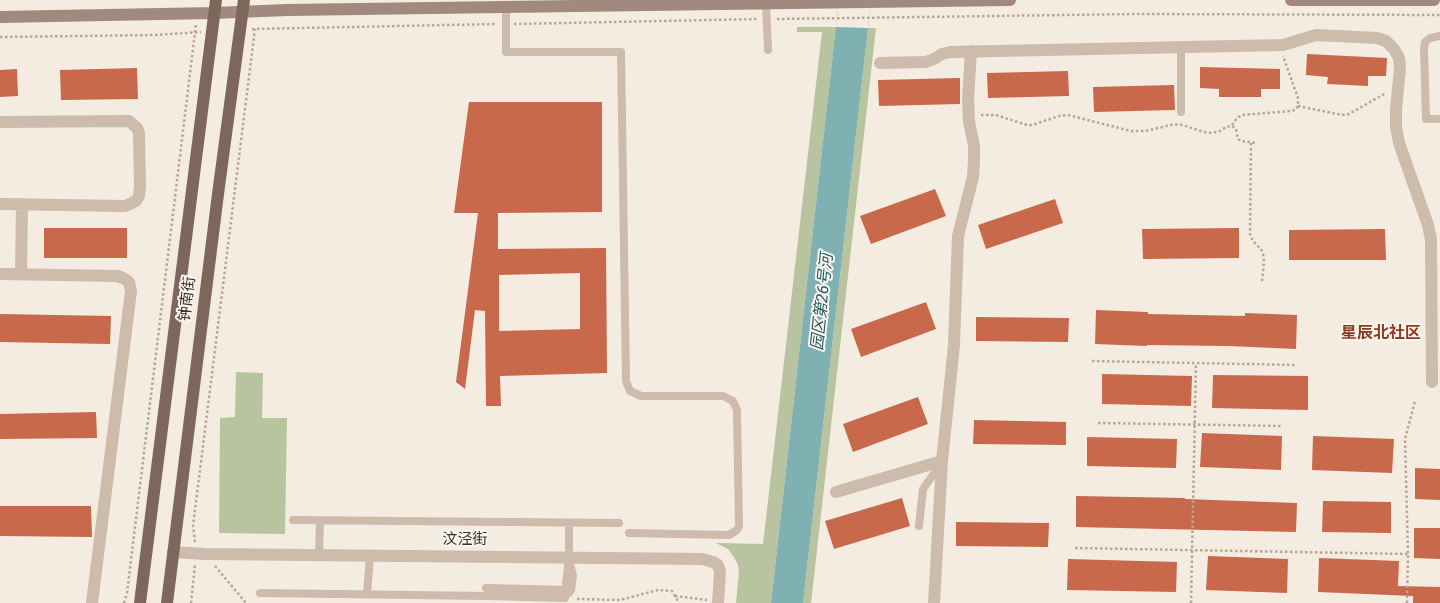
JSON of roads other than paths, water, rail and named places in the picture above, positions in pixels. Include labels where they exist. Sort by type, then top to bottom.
[{"type":"main road","name":"钟南街","points":[[140,603],[216,0]]},
{"type":"main road","points":[[0,17],[198,14],[214,13],[244,6],[287,10],[1010,0]]},
{"type":"main road","points":[[1291,0],[1434,0]]},
{"type":"main road","name":"钟南街","points":[[167,603],[218,194],[244,6]]},
{"type":"street","points":[[880,63],[926,62],[942,54],[971,51],[1283,45],[1316,35],[1377,38],[1386,41],[1399,58],[1400,68],[1396,109],[1396,127],[1399,143],[1428,225],[1431,240],[1436,335],[1436,355],[1432,382]]},
{"type":"street","points":[[934,603],[942,461],[954,345],[958,236],[973,177],[974,146],[969,121],[968,99],[971,51]]},
{"type":"street","points":[[0,122],[129,121],[137,128],[139,133],[140,187],[139,196],[125,206],[0,204]]},
{"type":"street","points":[[21,274],[22,204]]},
{"type":"street","points":[[0,274],[117,276],[129,282],[131,291],[92,603]]},
{"type":"street","points":[[836,492],[942,461]]},
{"type":"street","name":"汶泾街","points":[[173,552],[196,554],[702,559],[718,565],[720,572],[712,601]]},
{"type":"lane","points":[[766,3],[768,50]]},
{"type":"lane","points":[[506,7],[506,52],[621,52],[627,386],[630,391],[641,396],[723,396],[733,400],[737,410],[738,530],[729,535],[628,533]]},
{"type":"lane","points":[[1440,36],[1430,38],[1426,42],[1424,49],[1426,119],[1440,118]]},
{"type":"lane","points":[[1181,112],[1182,46]]},
{"type":"lane","points":[[919,526],[923,489],[942,461]]},
{"type":"lane","points":[[293,520],[619,523]]},
{"type":"lane","points":[[319,555],[320,520]]},
{"type":"lane","points":[[260,594],[565,598],[568,590],[569,523]]},
{"type":"lane","points":[[366,594],[370,556]]},
{"type":"lane","points":[[486,588],[568,590]]},
{"type":"water","name":"园区第26号河","points":[[839,0],[871,0],[803,603],[771,603]]},
{"type":"district","name":"星辰北社区","points":[[1381,334]]}]
